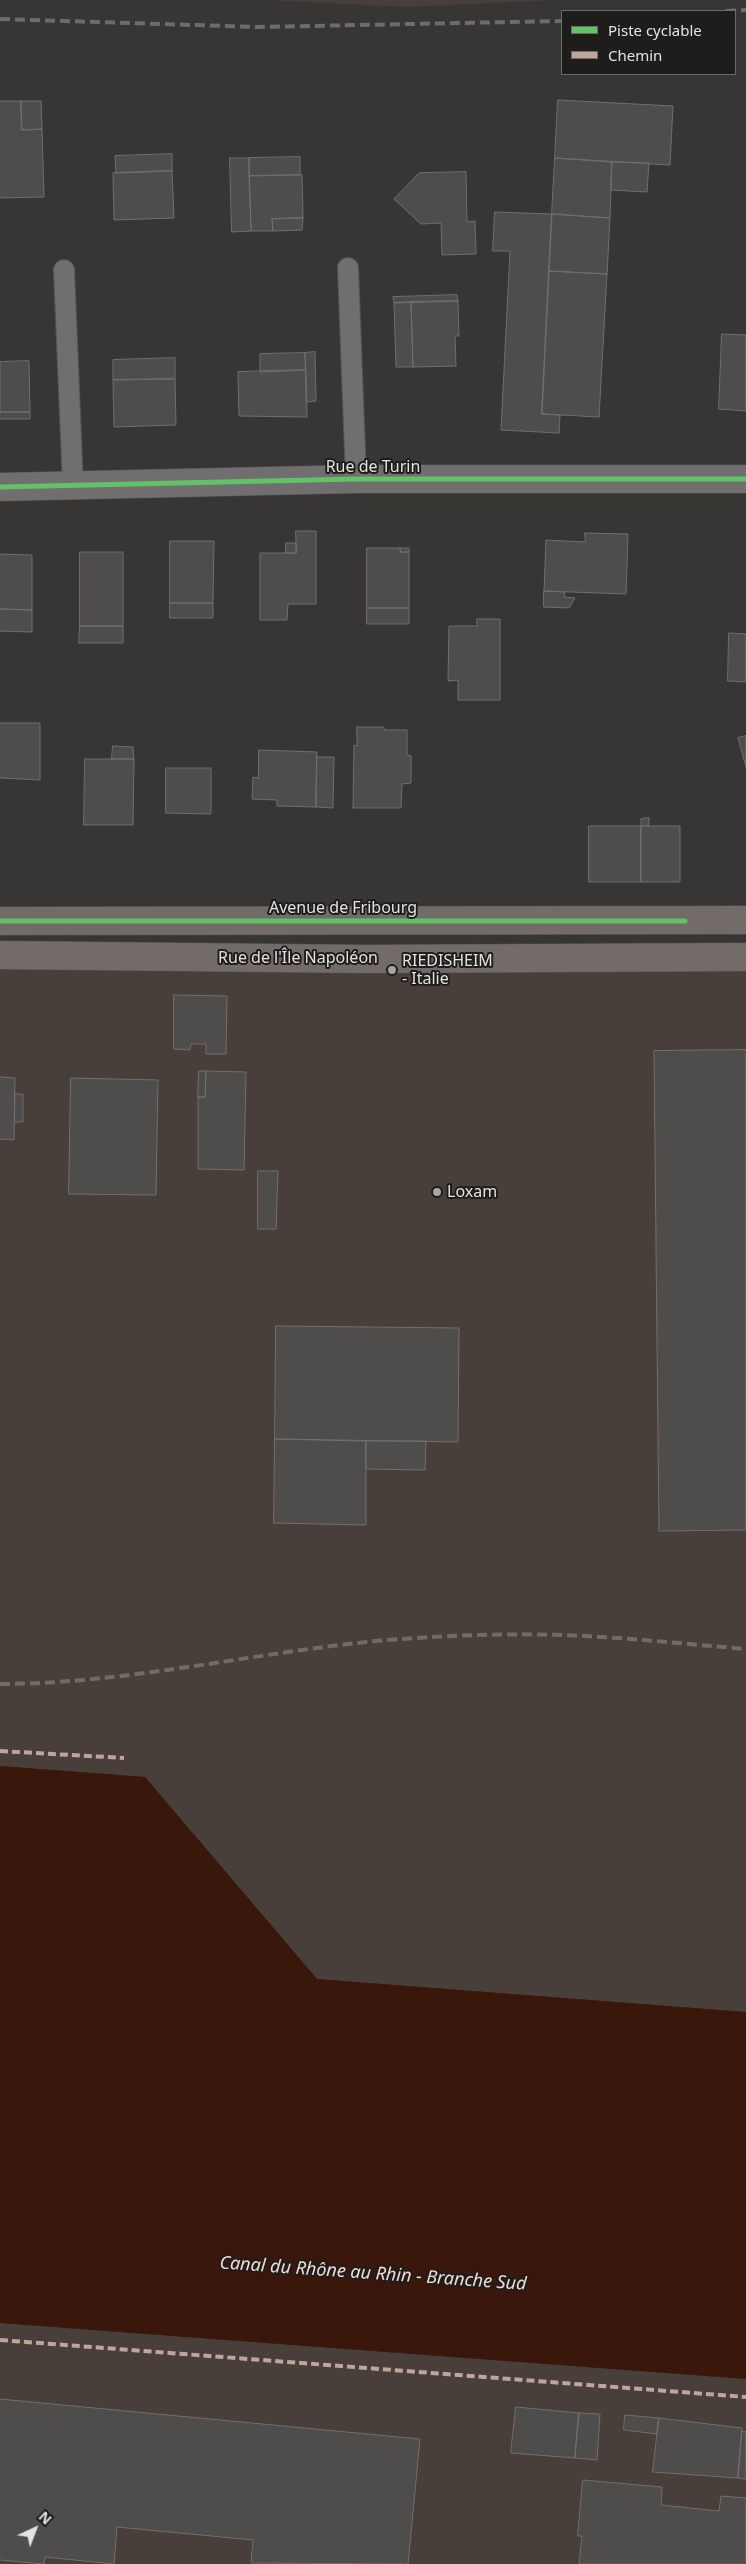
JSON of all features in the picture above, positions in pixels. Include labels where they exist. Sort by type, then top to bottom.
[{"type":"main road","name":"Avenue de Fribourg","points":[[0,921],[746,920]]},
{"type":"main road","name":"Rue de l'Île Napoléon","points":[[0,955],[356,958],[746,957]]},
{"type":"street","name":"Rue de Turin","points":[[0,487],[356,479],[746,479]]},
{"type":"lane","name":"Rue de Turin","points":[[348,268],[356,479]]},
{"type":"lane","points":[[64,270],[73,486]]},
{"type":"shaded area","points":[[269,0],[555,0],[407,7]]},
{"type":"shaded area","points":[[746,955],[746,2012],[317,1979],[145,1777],[0,1766],[0,960]]},
{"type":"shaded area","points":[[0,2323],[746,2379],[746,2564],[0,2564]]},
{"type":"water","name":"Canal du Rhône au Rhin - Branche Sud","points":[[0,1766],[145,1777],[317,1979],[746,2012],[746,2379],[0,2323]]},
{"type":"building","points":[[558,100],[673,106],[670,165],[555,158]]},
{"type":"building","points":[[0,101],[21,101],[22,130],[42,129],[44,197],[0,198]]},
{"type":"building","points":[[21,101],[41,101],[42,129],[22,130]]},
{"type":"building","points":[[172,154],[172,171],[116,173],[115,156]]},
{"type":"building","points":[[300,157],[300,175],[249,176],[249,158]]},
{"type":"building","points":[[230,158],[249,158],[251,231],[232,232]]},
{"type":"building","points":[[555,158],[612,162],[610,218],[552,214]]},
{"type":"building","points":[[612,162],[649,163],[647,192],[611,190]]},
{"type":"building","points":[[172,171],[174,218],[114,220],[113,173]]},
{"type":"building","points":[[466,172],[467,222],[475,221],[476,254],[442,255],[441,223],[421,224],[394,199],[419,173]]},
{"type":"building","points":[[302,175],[303,218],[272,219],[273,231],[251,231],[249,176]]},
{"type":"building","points":[[495,212],[552,214],[542,414],[560,415],[559,433],[501,430],[510,251],[493,251]]},
{"type":"building","points":[[552,214],[610,218],[607,274],[549,271]]},
{"type":"building","points":[[303,218],[302,230],[273,231],[272,219]]},
{"type":"building","points":[[549,271],[607,274],[599,417],[542,414]]},
{"type":"building","points":[[457,295],[458,301],[394,303],[393,297]]},
{"type":"building","points":[[458,301],[459,336],[455,336],[456,366],[413,367],[411,302]]},
{"type":"building","points":[[411,302],[413,367],[396,367],[394,303]]},
{"type":"building","points":[[722,334],[746,335],[746,411],[719,409]]},
{"type":"building","points":[[315,352],[316,401],[306,402],[305,353]]},
{"type":"building","points":[[305,353],[306,370],[260,372],[260,354]]},
{"type":"building","points":[[175,358],[175,379],[113,380],[113,360]]},
{"type":"building","points":[[29,361],[30,412],[0,412],[0,362]]},
{"type":"building","points":[[306,370],[307,417],[239,416],[238,372]]},
{"type":"building","points":[[175,379],[176,425],[114,427],[113,380]]},
{"type":"building","points":[[0,412],[30,412],[30,419],[0,419]]},
{"type":"building","points":[[296,531],[316,531],[316,604],[288,604],[287,620],[260,620],[260,553],[296,553]]},
{"type":"building","points":[[585,533],[628,534],[626,594],[544,591],[546,540],[585,542]]},
{"type":"building","points":[[170,541],[214,541],[213,603],[170,603]]},
{"type":"building","points":[[286,543],[296,543],[296,553],[286,553]]},
{"type":"building","points":[[367,548],[400,548],[401,552],[409,552],[409,608],[367,608]]},
{"type":"building","points":[[400,548],[409,548],[409,552],[401,552]]},
{"type":"building","points":[[80,552],[123,552],[123,626],[80,626]]},
{"type":"building","points":[[0,554],[32,555],[32,610],[0,609]]},
{"type":"building","points":[[544,591],[565,592],[564,597],[575,598],[569,608],[544,607]]},
{"type":"building","points":[[170,603],[213,603],[213,618],[170,618]]},
{"type":"building","points":[[367,608],[409,608],[409,624],[367,624]]},
{"type":"building","points":[[0,609],[32,610],[32,632],[0,631]]},
{"type":"building","points":[[477,619],[500,619],[500,700],[458,700],[458,680],[448,681],[449,626],[477,626]]},
{"type":"building","points":[[80,626],[123,626],[123,643],[79,643]]},
{"type":"building","points":[[729,633],[746,634],[746,682],[728,681]]},
{"type":"building","points":[[0,723],[40,723],[40,780],[0,778]]},
{"type":"building","points":[[357,727],[384,727],[384,730],[407,730],[407,755],[411,756],[411,783],[402,784],[401,808],[353,808],[354,745],[357,746]]},
{"type":"building","points":[[746,736],[746,767],[738,738]]},
{"type":"building","points":[[113,746],[133,747],[134,759],[112,759]]},
{"type":"building","points":[[259,750],[317,752],[316,807],[277,806],[277,800],[252,799],[253,777],[258,778]]},
{"type":"building","points":[[317,757],[334,757],[333,808],[316,807]]},
{"type":"building","points":[[85,759],[134,759],[133,825],[84,825]]},
{"type":"building","points":[[166,768],[211,768],[211,814],[166,813]]},
{"type":"building","points":[[649,818],[649,826],[641,826],[641,819]]},
{"type":"building","points":[[589,826],[641,826],[641,882],[589,882]]},
{"type":"building","points":[[641,826],[680,826],[680,882],[641,882]]},
{"type":"building","points":[[174,995],[227,996],[226,1054],[206,1054],[206,1044],[191,1044],[190,1050],[174,1049]]},
{"type":"building","points":[[746,1050],[746,1530],[659,1531],[654,1051]]},
{"type":"building","points":[[199,1071],[206,1071],[205,1097],[198,1097]]},
{"type":"building","points":[[206,1071],[246,1072],[244,1170],[198,1169],[198,1097],[205,1097]]},
{"type":"building","points":[[0,1077],[15,1078],[14,1140],[0,1139]]},
{"type":"building","points":[[71,1078],[158,1080],[156,1195],[69,1194]]},
{"type":"building","points":[[15,1094],[23,1094],[23,1122],[15,1122]]},
{"type":"building","points":[[258,1171],[278,1171],[276,1229],[258,1229]]},
{"type":"building","points":[[276,1326],[459,1328],[458,1442],[275,1439]]},
{"type":"building","points":[[275,1439],[366,1441],[366,1525],[274,1523]]},
{"type":"building","points":[[366,1441],[426,1441],[425,1470],[366,1469]]},
{"type":"building","points":[[0,2399],[420,2439],[408,2564],[251,2563],[253,2540],[117,2527],[114,2564],[45,2557],[44,2564],[0,2560]]},
{"type":"building","points":[[516,2407],[579,2413],[575,2458],[511,2453]]},
{"type":"building","points":[[579,2413],[600,2414],[597,2460],[575,2458]]},
{"type":"building","points":[[625,2415],[659,2418],[657,2434],[624,2430]]},
{"type":"building","points":[[659,2418],[742,2428],[738,2478],[653,2472]]},
{"type":"building","points":[[742,2431],[746,2432],[746,2479],[738,2478]]},
{"type":"building","points":[[583,2480],[662,2487],[661,2505],[719,2511],[721,2496],[746,2498],[746,2564],[579,2564],[582,2536],[578,2536]]},
{"type":"railway","points":[[736,10],[746,10]]},
{"type":"railway","points":[[0,19],[258,27],[561,21]]},
{"type":"railway","points":[[0,1684],[47,1683],[141,1674],[329,1646],[445,1636],[561,1635],[746,1649]]},
{"type":"marked path","points":[[0,1751],[124,1758]]},
{"type":"marked path","points":[[0,2340],[746,2397]]},
{"type":"cycle path","points":[[0,487],[356,479],[746,479]]},
{"type":"cycle path","points":[[0,921],[685,921]]},
{"type":"place","name":"RIEDISHEIM - Italie","points":[[392,970]]},
{"type":"place","name":"Loxam","points":[[437,1192]]}]
